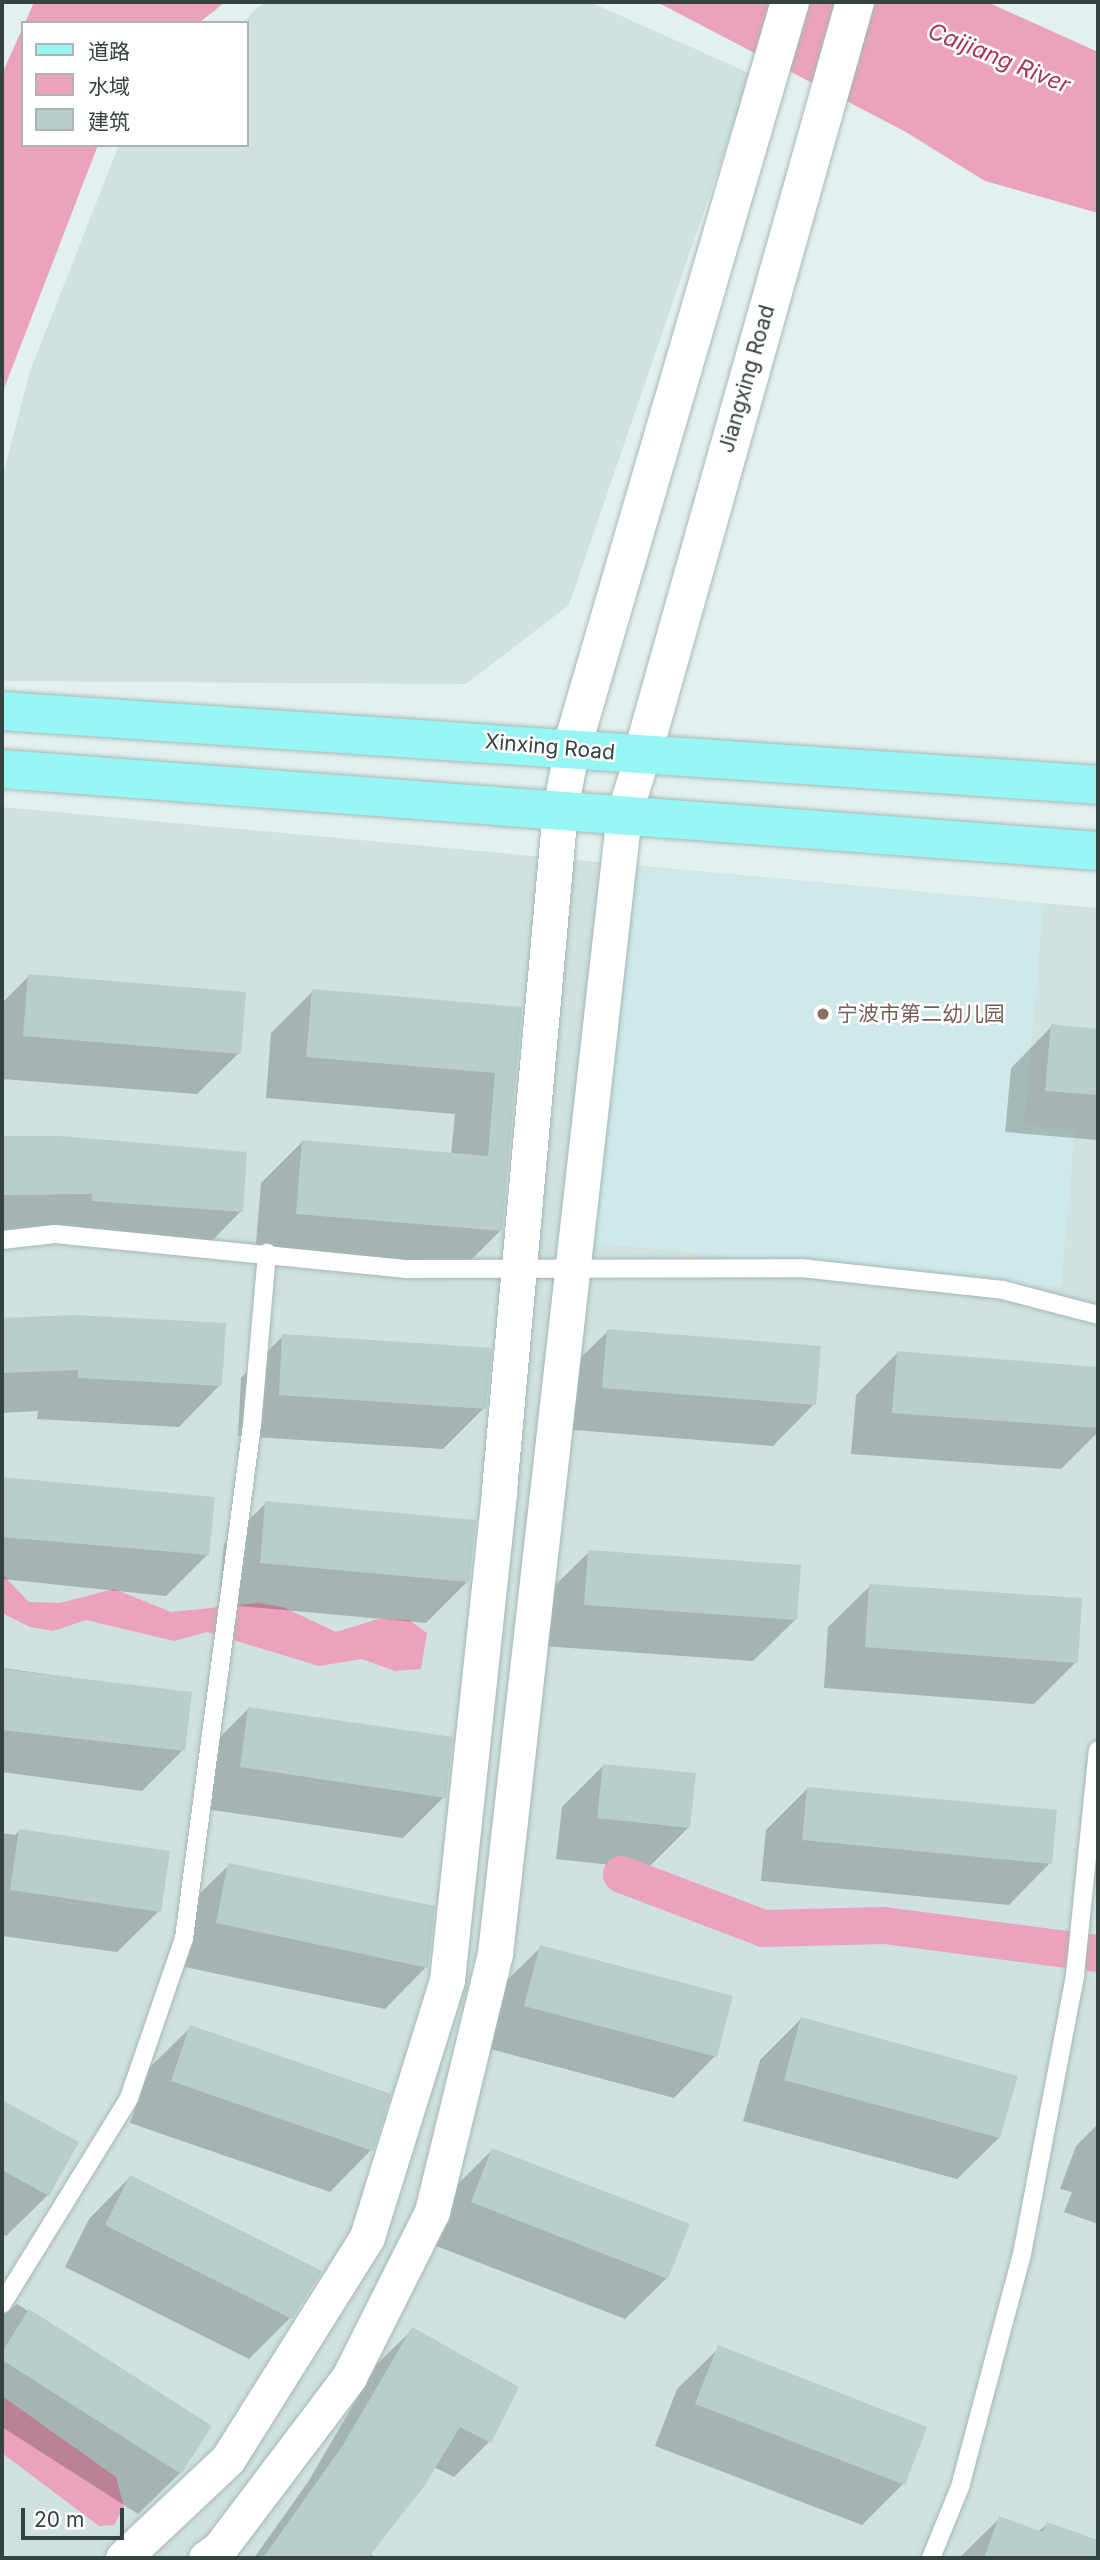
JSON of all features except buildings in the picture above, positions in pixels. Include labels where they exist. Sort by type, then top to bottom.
[{"type":"main road","name":"Xinxing Road","points":[[2,711],[572,747],[642,756],[1098,785]]},
{"type":"main road","points":[[2,769],[60,771],[1098,851]]},
{"type":"street","points":[[123,2558],[228,2459],[368,2237],[443,1993],[519,1272],[561,809],[572,747],[790,2]]},
{"type":"street","name":"Jiangxing Road","points":[[642,756],[855,2]]},
{"type":"street","points":[[218,2555],[349,2377],[432,2212],[495,1952],[624,814],[642,756]]},
{"type":"lane","points":[[2,1240],[55,1234],[407,1269],[570,1272],[802,1268],[1003,1290],[1098,1315]]},
{"type":"lane","points":[[2,2304],[129,2098],[184,1938],[252,1425],[267,1253]]},
{"type":"lane","points":[[931,2558],[960,2487],[1023,2254],[1075,1975],[1098,1750]]},
{"type":"shaded area","points":[[264,2],[590,2],[751,74],[569,605],[466,684],[2,681],[2,479],[30,371],[118,147],[248,147],[248,21],[244,21]]},
{"type":"shaded area","points":[[2,807],[1098,908],[1098,2558],[2,2558]]},
{"type":"shaded area","name":"宁波市第二幼儿园","points":[[626,865],[1044,903],[1024,1125],[1075,1130],[1061,1287],[592,1243]]},
{"type":"water","points":[[34,2],[225,2],[201,21],[26,21]]},
{"type":"water","name":"Caijiang River","points":[[657,2],[987,2],[1098,52],[1098,213],[985,181],[904,131]]},
{"type":"water","points":[[21,31],[21,147],[97,147],[2,394],[2,74]]},
{"type":"water","points":[[2,1574],[29,1602],[60,1603],[114,1589],[171,1612],[259,1603],[283,1607],[336,1632],[378,1619],[409,1620],[427,1633],[421,1669],[395,1671],[362,1659],[319,1666],[207,1632],[174,1641],[86,1620],[53,1631],[30,1627],[2,1613]]},
{"type":"water","points":[[2,2396],[116,2477],[124,2507],[114,2525],[99,2526],[2,2453]]},
{"type":"waterway","points":[[621,1874],[763,1928],[884,1925],[1098,1953]]},
{"type":"place","name":"宁波市第二幼儿园","points":[[823,1014]]}]
